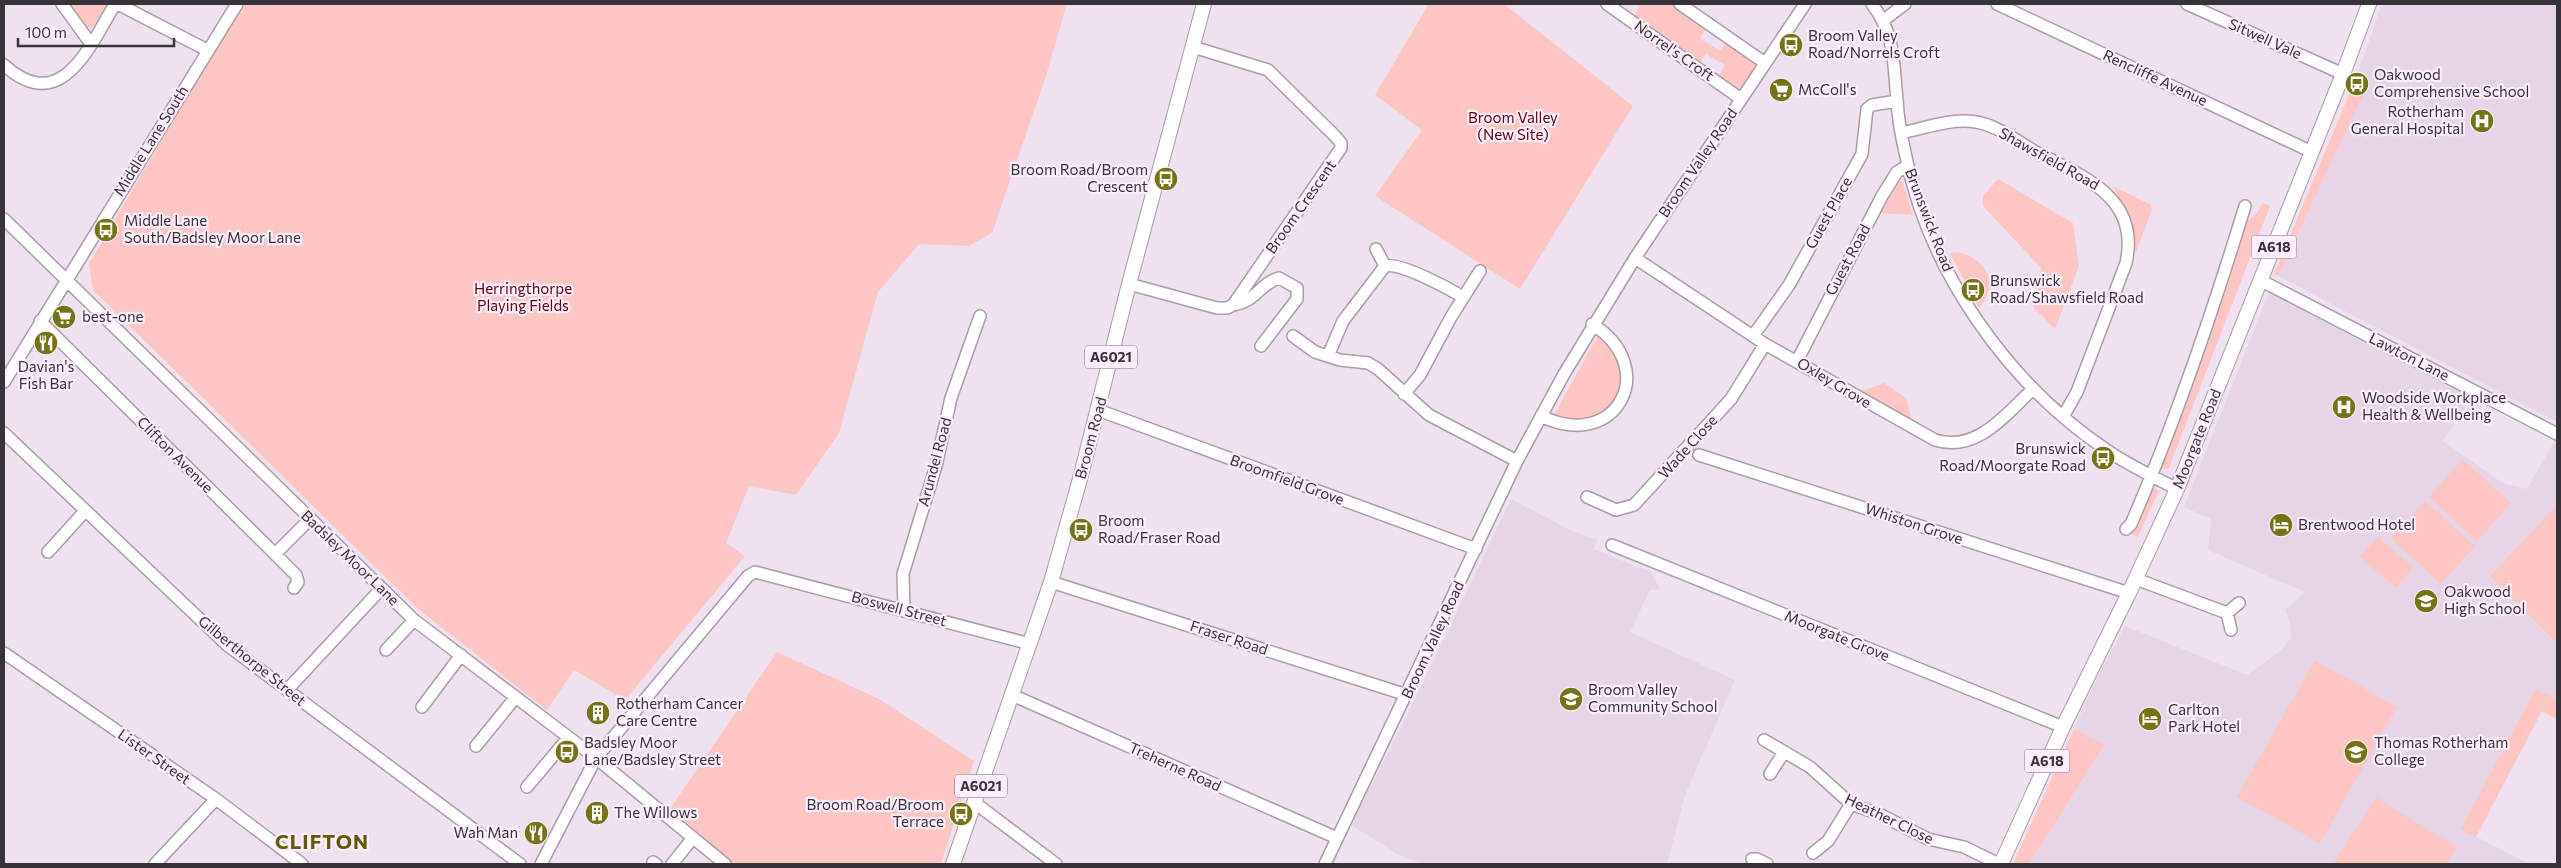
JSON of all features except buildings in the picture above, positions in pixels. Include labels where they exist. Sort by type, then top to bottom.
[{"type":"main road","name":"Broom Road","points":[[953,864],[1051,582],[1204,4]]},
{"type":"main road","name":"Moorgate Road","points":[[2000,864],[2063,727],[2136,579],[2177,489],[2343,74],[2369,4]]},
{"type":"street","points":[[62,4],[91,44]]},
{"type":"street","points":[[4,65],[23,79],[50,83],[68,74],[91,44],[117,4],[207,50]]},
{"type":"street","name":"Middle Lane South","points":[[4,382],[237,4]]},
{"type":"street","name":"Norrel's Croft","points":[[1607,4],[1741,99]]},
{"type":"street","points":[[1680,4],[1766,63]]},
{"type":"street","name":"Broom Valley Road","points":[[1325,864],[1517,461],[1592,324],[1805,4]]},
{"type":"street","name":"Brunswick Road","points":[[1872,4],[1884,20],[1893,48],[1897,102],[1907,166],[1935,245],[1963,300],[1989,337],[2033,389],[2108,451],[2177,489]]},
{"type":"street","points":[[1884,20],[1905,4]]},
{"type":"street","name":"Rencliffe Avenue","points":[[1997,4],[2312,152]]},
{"type":"street","name":"Sitwell Vale","points":[[2187,4],[2343,74]]},
{"type":"street","name":"Broom Crescent","points":[[1193,47],[1268,70],[1340,143],[1336,156],[1233,305]]},
{"type":"street","name":"Guest Place","points":[[1753,336],[1789,285],[1862,154],[1867,109],[1872,105],[1897,102]]},
{"type":"street","name":"Shawsfield Road","points":[[1901,132],[1966,121],[1990,126],[2100,186],[2118,207],[2128,236],[2129,250],[2126,263],[2074,398],[2064,416]]},
{"type":"street","name":"Guest Road","points":[[1797,361],[1882,196],[1897,172],[1907,166]]},
{"type":"street","name":"Moorgate Road","points":[[2126,529],[2131,524],[2152,476],[2219,291],[2246,206]]},
{"type":"street","name":"Badsley Moor Lane","points":[[4,218],[414,620],[596,758],[725,864]]},
{"type":"street","points":[[1376,249],[1385,266]]},
{"type":"street","name":"Oxley Grove","points":[[1635,258],[1765,344],[1924,435],[1945,444],[1964,442],[1982,435],[2033,389]]},
{"type":"street","points":[[1328,356],[1343,321],[1385,266],[1394,265],[1439,282],[1463,297]]},
{"type":"street","points":[[1404,394],[1420,375],[1463,297],[1480,271]]},
{"type":"street","points":[[1129,284],[1217,308],[1227,308],[1247,302],[1267,284],[1279,278],[1286,279],[1297,288],[1297,300],[1261,346]]},
{"type":"street","name":"Lawton Lane","points":[[2260,280],[2557,434]]},
{"type":"street","name":"Arundel Road","points":[[904,610],[904,574],[936,466],[951,398],[980,316]]},
{"type":"street","name":"Clifton Avenue","points":[[40,321],[296,575],[298,582],[294,588]]},
{"type":"street","points":[[1541,416],[1564,425],[1582,427],[1602,420],[1615,408],[1620,400],[1627,375],[1622,354],[1612,338],[1592,324]]},
{"type":"street","points":[[1293,336],[1306,347],[1328,356],[1368,363],[1440,423],[1517,461]]},
{"type":"street","name":"Wade Close","points":[[1587,497],[1616,510],[1634,505],[1731,399],[1765,344]]},
{"type":"street","name":"Broomfield Grove","points":[[1098,410],[1476,549]]},
{"type":"street","name":"Gilberthorpe Street","points":[[4,433],[227,644],[520,864]]},
{"type":"street","name":"Whiston Grove","points":[[1700,455],[2129,593]]},
{"type":"street","points":[[48,552],[85,511]]},
{"type":"street","points":[[275,554],[310,519]]},
{"type":"street","name":"Moorgate Grove","points":[[1612,545],[2063,727]]},
{"type":"street","name":"Boswell Street","points":[[596,758],[748,576],[755,572],[1030,644]]},
{"type":"street","points":[[2136,579],[2227,613]]},
{"type":"street","name":"Fraser Road","points":[[1051,582],[1407,695]]},
{"type":"street","points":[[287,690],[381,589]]},
{"type":"street","points":[[2227,613],[2239,603]]},
{"type":"street","points":[[2227,613],[2231,630]]},
{"type":"street","points":[[386,650],[414,620]]},
{"type":"street","name":"Lister Street","points":[[4,652],[216,800],[302,864]]},
{"type":"street","points":[[422,707],[461,656]]},
{"type":"street","name":"Treherne Road","points":[[1012,695],[1337,838]]},
{"type":"street","points":[[476,746],[515,698]]},
{"type":"street","points":[[527,787],[568,738]]},
{"type":"street","name":"Heather Close","points":[[1764,740],[1810,767],[1851,804],[1879,814],[1928,840],[1964,847],[2000,864]]},
{"type":"street","points":[[1770,774],[1784,752]]},
{"type":"street","points":[[542,864],[596,758]]},
{"type":"street","points":[[155,864],[216,800]]},
{"type":"street","points":[[975,803],[1056,864]]},
{"type":"street","points":[[1813,853],[1828,841],[1851,804]]},
{"type":"street","points":[[672,864],[692,838]]},
{"type":"street","points":[[1752,859],[1757,859],[1767,864]]},
{"type":"shaded area","points":[[2382,4],[2557,4],[2557,422],[2278,276],[2367,87],[2356,78]]},
{"type":"shaded area","points":[[2269,292],[2472,397],[2443,441],[2504,484],[2527,489],[2557,437],[2557,699],[2535,689],[2461,829],[2530,864],[2029,864],[2105,746],[2074,729],[2092,688],[2125,626],[2247,675],[2280,651],[2291,638],[2290,623],[2285,610],[2305,592],[2208,550],[2211,519],[2184,507]]},
{"type":"shaded area","name":"Broom Valley Community School","points":[[1511,499],[1572,531],[1598,540],[1593,549],[1651,572],[1660,589],[1650,590],[1630,632],[1735,680],[1685,795],[1667,864],[1424,864],[1399,855],[1351,825],[1406,718]]},
{"type":"green space","points":[[68,4],[108,4],[92,28],[84,26]]},
{"type":"green space","name":"Herringthorpe Playing Fields","points":[[246,4],[1067,4],[1045,79],[992,233],[969,246],[919,244],[878,292],[839,433],[796,495],[749,486],[726,543],[745,556],[625,700],[574,670],[547,710],[418,609],[93,290],[89,264],[213,53]]},
{"type":"green space","name":"Broom Valley (New Site)","points":[[1429,4],[1504,4],[1633,106],[1520,289],[1375,196],[1422,130],[1375,95]]},
{"type":"green space","points":[[1637,4],[1674,4],[1707,27],[1700,38],[1720,51],[1727,41],[1758,64],[1742,87],[1737,88],[1719,76],[1725,65],[1706,54],[1699,63],[1633,17],[1640,6]]},
{"type":"green space","points":[[2356,78],[2367,87],[2278,276],[2274,274]]},
{"type":"green space","points":[[1998,179],[2073,223],[2079,266],[2055,329],[2033,307],[2041,268],[1983,206],[1983,196]]},
{"type":"green space","points":[[1900,181],[1903,183],[1913,215],[1880,213]]},
{"type":"green space","points":[[2113,186],[2151,205],[2152,210],[2136,252],[2131,221]]},
{"type":"green space","points":[[2262,203],[2270,206],[2169,468],[2159,470],[2221,305],[2243,230],[2247,222],[2258,212]]},
{"type":"green space","points":[[1957,252],[1976,260],[1987,273],[1989,290],[1979,308],[1950,253]]},
{"type":"green space","points":[[1598,335],[1610,345],[1618,357],[1622,370],[1621,384],[1616,397],[1607,409],[1595,417],[1576,422],[1553,417]]},
{"type":"green space","points":[[1884,383],[1906,398],[1912,421],[1861,391]]},
{"type":"green space","points":[[2463,459],[2511,503],[2477,541],[2429,497]]},
{"type":"green space","points":[[2152,487],[2159,491],[2138,537],[2131,534]]},
{"type":"green space","points":[[2425,501],[2475,546],[2441,584],[2391,539]]},
{"type":"green space","points":[[2557,505],[2557,639],[2555,641],[2490,576]]},
{"type":"green space","points":[[2378,537],[2413,567],[2396,588],[2360,557]]},
{"type":"green space","points":[[777,652],[879,699],[974,761],[941,864],[735,864],[670,809]]},
{"type":"green space","points":[[2315,660],[2397,707],[2320,843],[2237,797]]},
{"type":"green space","points":[[2535,689],[2557,699],[2557,719],[2542,711],[2476,837],[2461,829]]},
{"type":"green space","points":[[2074,729],[2105,745],[2029,864],[2013,864]]},
{"type":"green space","points":[[2376,797],[2457,848],[2447,864],[2333,864]]},
{"type":"place","name":"Broom Valley Road/Norrels Croft","points":[[1791,45]]},
{"type":"place","name":"Oakwood Comprehensive School","points":[[2357,84]]},
{"type":"place","name":"McColl's","points":[[1781,90]]},
{"type":"place","name":"Rotherham General Hospital","points":[[2482,121]]},
{"type":"place","name":"Broom Road/Broom Crescent","points":[[1166,179]]},
{"type":"place","name":"Middle Lane South/Badsley Moor Lane","points":[[106,230]]},
{"type":"place","name":"Brunswick Road/Shawsfield Road","points":[[1973,290]]},
{"type":"place","name":"best-one","points":[[64,317]]},
{"type":"place","name":"Davian's Fish Bar","points":[[46,343]]},
{"type":"place","name":"Woodside Workplace Health & Wellbeing","points":[[2344,407]]},
{"type":"place","name":"Brunswick Road/Moorgate Road","points":[[2103,458]]},
{"type":"place","name":"Brentwood Hotel","points":[[2281,525]]},
{"type":"place","name":"Broom Road/Fraser Road","points":[[1081,530]]},
{"type":"place","name":"Oakwood High School","points":[[2426,601]]},
{"type":"place","name":"Broom Valley Community School","points":[[1571,699]]},
{"type":"place","name":"Rotherham Cancer Care Centre","points":[[598,713]]},
{"type":"place","name":"Carlton Park Hotel","points":[[2150,719]]},
{"type":"place","name":"Badsley Moor Lane/Badsley Street","points":[[567,752]]},
{"type":"place","name":"Thomas Rotherham College","points":[[2356,752]]},
{"type":"place","name":"The Willows","points":[[597,813]]},
{"type":"place","name":"Broom Road/Broom Terrace","points":[[961,814]]},
{"type":"place","name":"Wah Man","points":[[536,833]]},
{"type":"district","name":"CLIFTON","points":[[322,842]]}]
